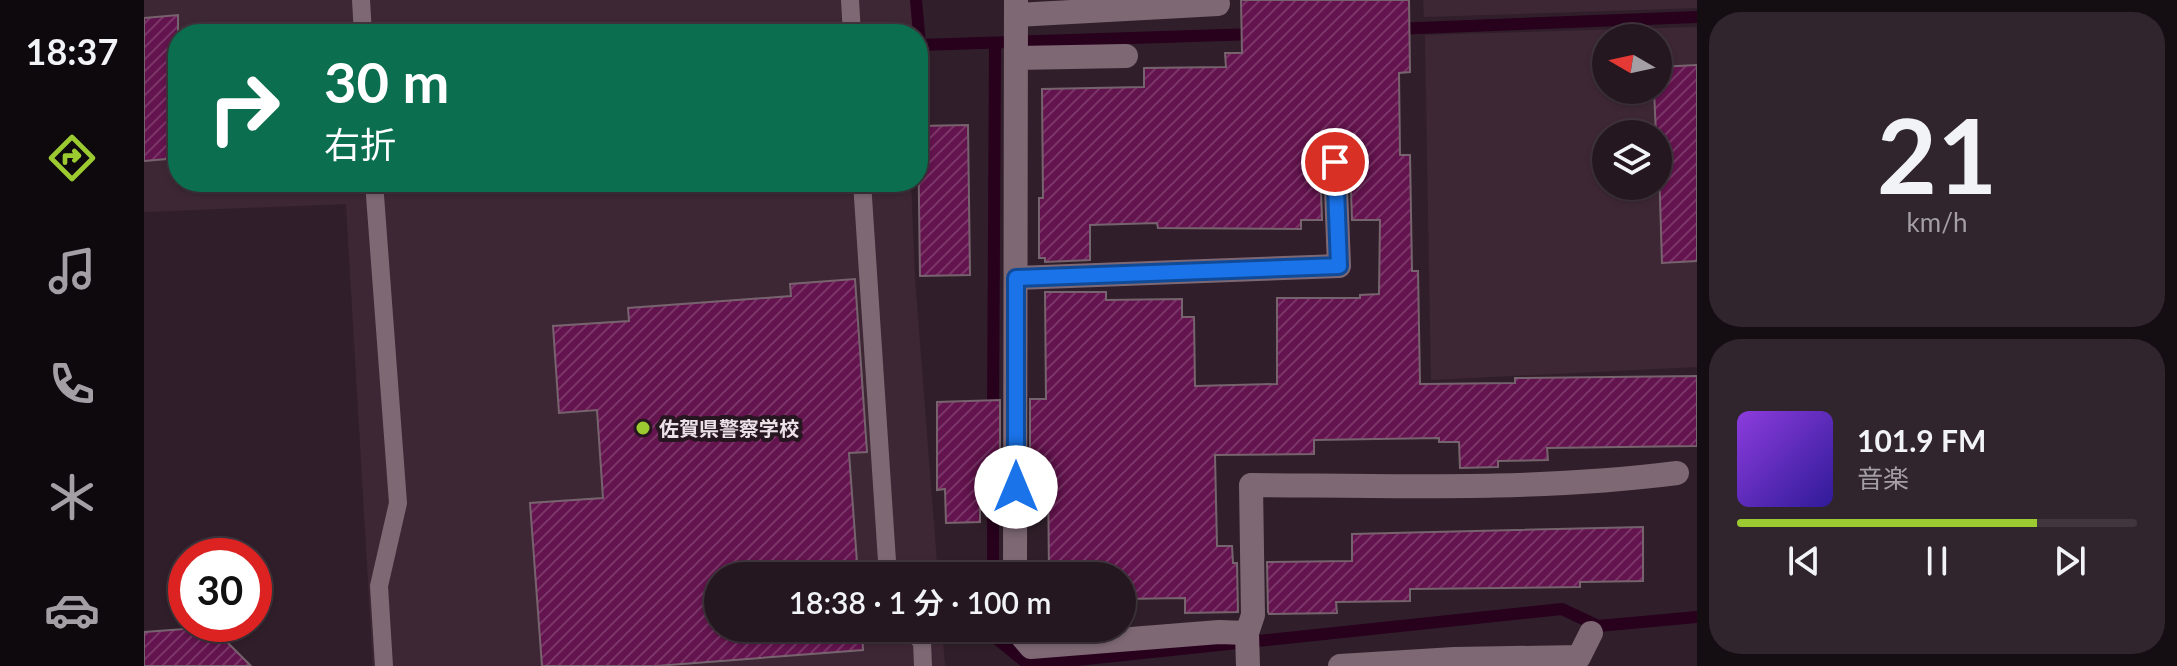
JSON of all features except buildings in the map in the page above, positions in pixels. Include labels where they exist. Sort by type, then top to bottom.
[{"type":"street","points":[[1015,562],[1016,14],[1218,4]]},
{"type":"street","points":[[1016,58],[1126,56]]},
{"type":"street","points":[[1016,278],[1339,266],[1335,162]]},
{"type":"street","points":[[1136,639],[1219,632],[1248,652],[1253,615],[1251,485],[1456,487],[1640,478],[1677,473]]},
{"type":"street","points":[[1340,666],[1579,657],[1591,633]]},
{"type":"street","points":[[1027,642],[1031,647],[1094,642]]},
{"type":"lane","points":[[361,0],[362,24]]},
{"type":"lane","points":[[850,0],[851,24]]},
{"type":"lane","points":[[375,192],[398,503],[379,586],[384,666]]},
{"type":"lane","points":[[863,192],[887,562]]},
{"type":"lane","points":[[922,642],[923,666]]},
{"type":"shaded area","name":"佐賀県警察学校","points":[[144,0],[916,0],[918,24],[168,24],[168,192],[911,192],[915,279],[937,562],[704,562],[704,642],[943,642],[945,666],[373,666],[346,204],[144,212]]},
{"type":"shaded area","points":[[1423,0],[1697,0],[1697,8],[1424,17]]},
{"type":"shaded area","points":[[1697,27],[1697,367],[1431,380],[1425,35],[1592,30],[1592,104],[1672,104],[1672,28]]},
{"type":"waterway","points":[[916,0],[918,24]]},
{"type":"waterway","points":[[1393,29],[1697,17]]},
{"type":"waterway","points":[[928,45],[1255,34]]},
{"type":"waterway","points":[[993,417],[995,44]]},
{"type":"waterway","points":[[993,455],[993,562]]},
{"type":"waterway","points":[[1001,642],[1029,665],[1562,609],[1598,626],[1697,617]]},
{"type":"place","name":"佐賀県警察学校","points":[[643,428]]},
{"type":"route","points":[[1016,487],[1016,278],[1339,266],[1335,162]]}]
